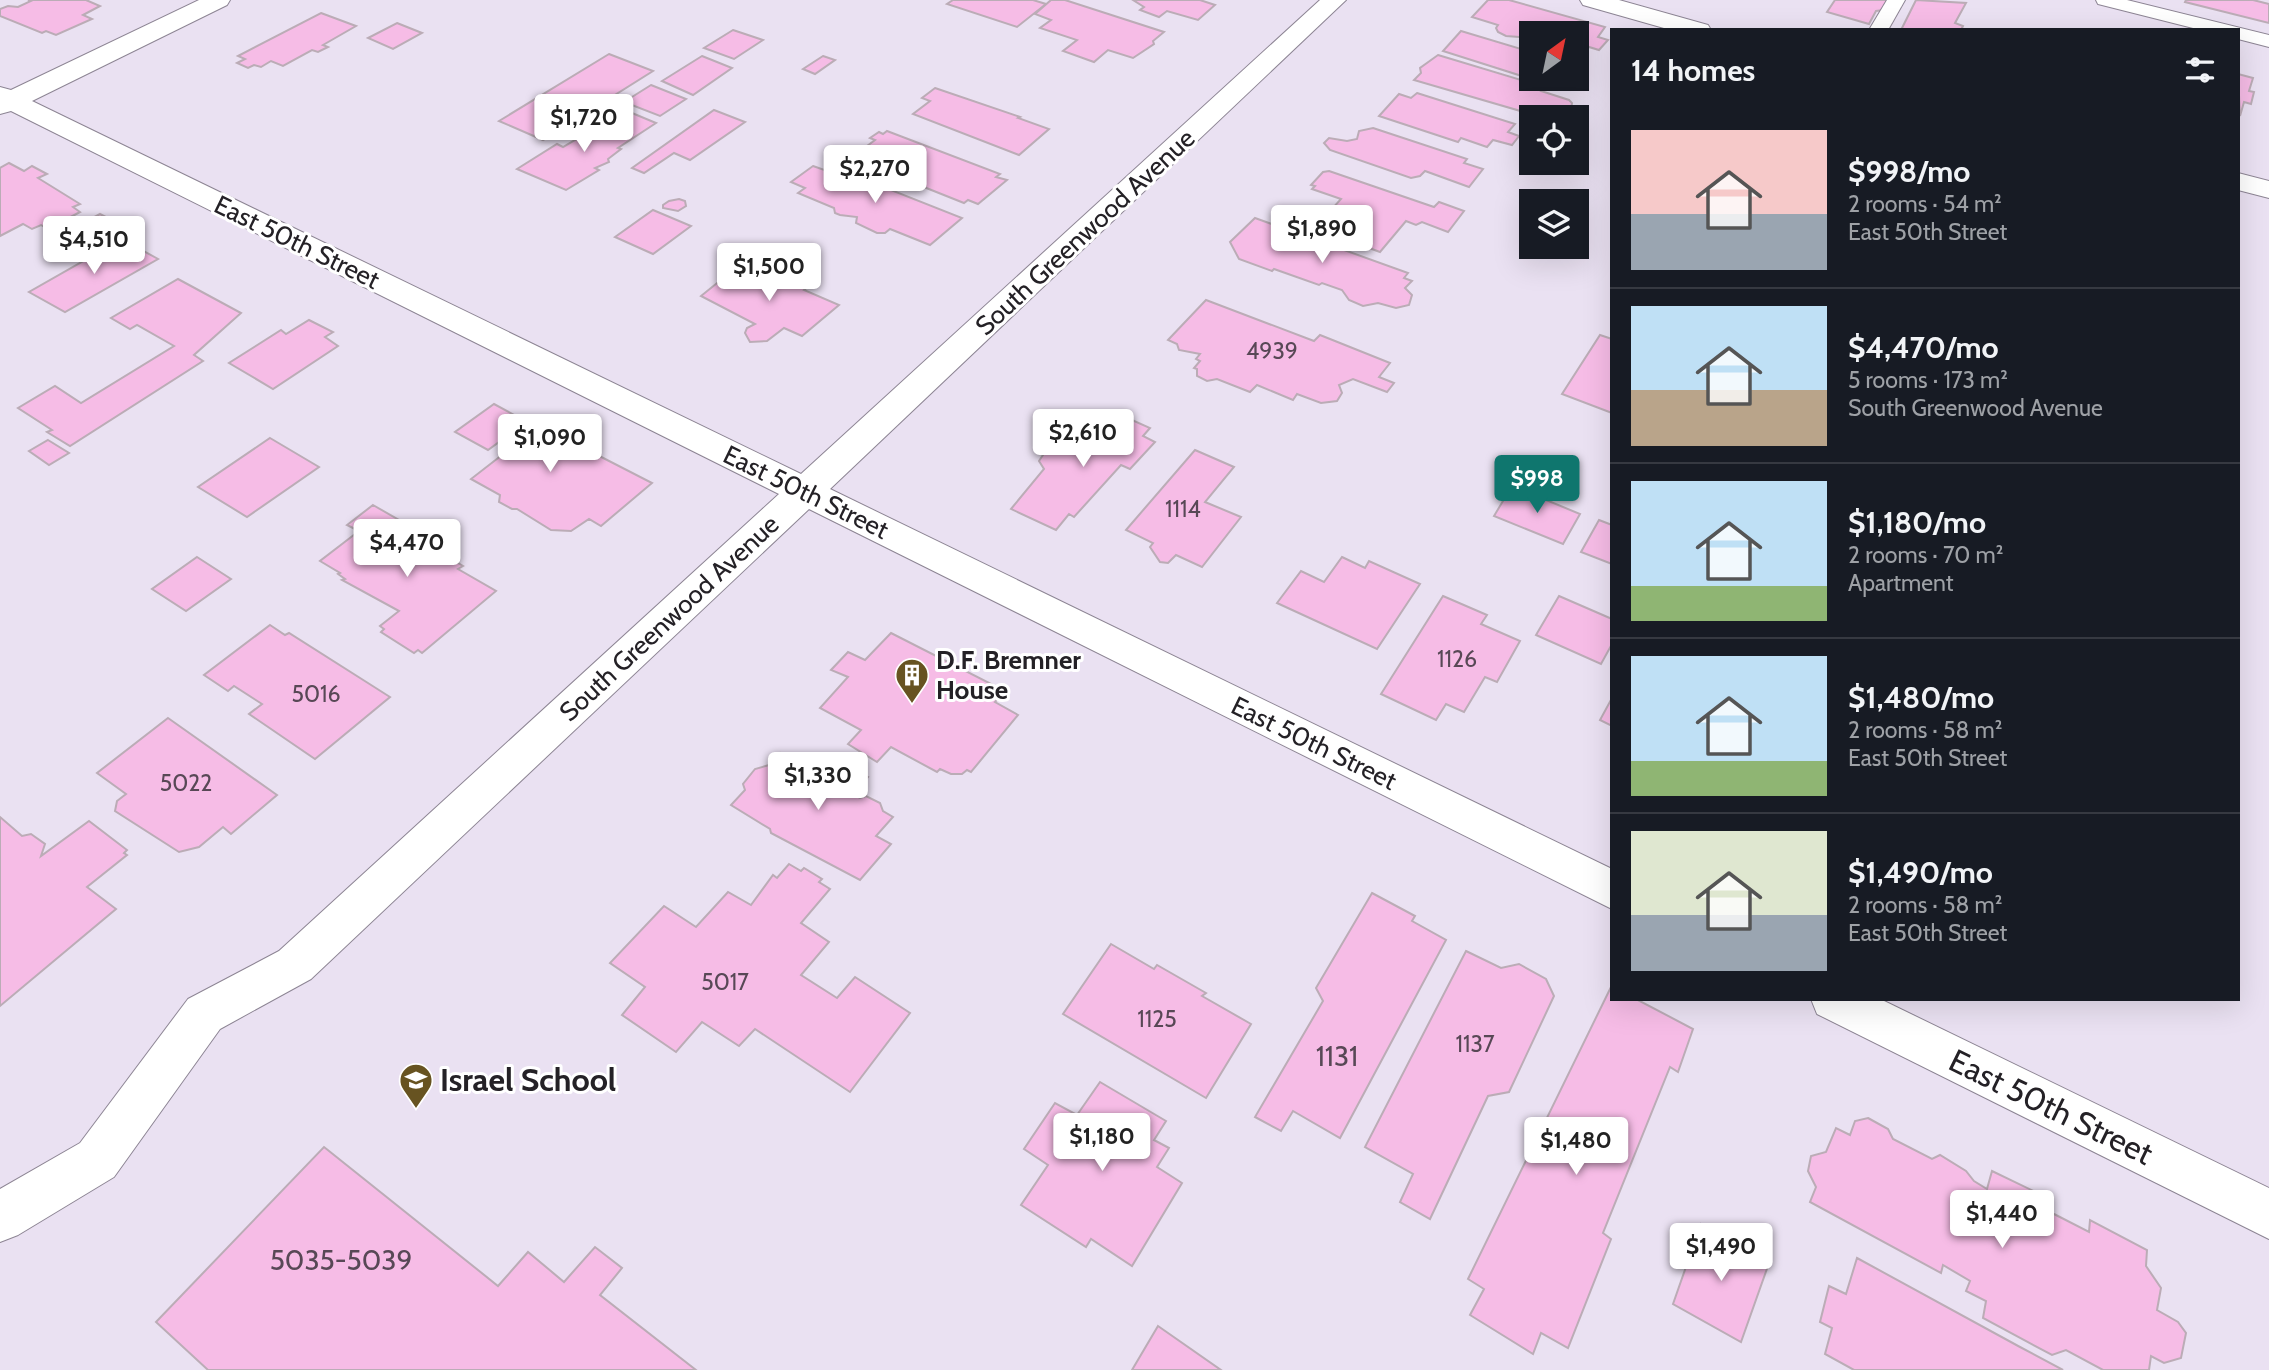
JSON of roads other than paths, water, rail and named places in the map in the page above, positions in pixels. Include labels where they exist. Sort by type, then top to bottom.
[{"type":"street","points":[[4,101],[218,0]]},
{"type":"street","name":"South Greenwood Avenue","points":[[0,1217],[97,1160],[204,1014],[295,965],[1335,0]]},
{"type":"street","points":[[1592,0],[1692,28]]},
{"type":"street","name":"East 50th Street","points":[[4,101],[1610,889]]},
{"type":"street","points":[[2240,182],[2269,190]]},
{"type":"street","name":"East 50th Street","points":[[1837,1001],[2269,1214]]},
{"type":"lane","points":[[1879,28],[1896,0]]},
{"type":"lane","points":[[2105,0],[2217,28]]},
{"type":"lane","points":[[2240,34],[2269,41]]},
{"type":"place","name":"D.F. Bremner House","points":[[912,705]]},
{"type":"place","name":"Israel School","points":[[416,1110]]}]
